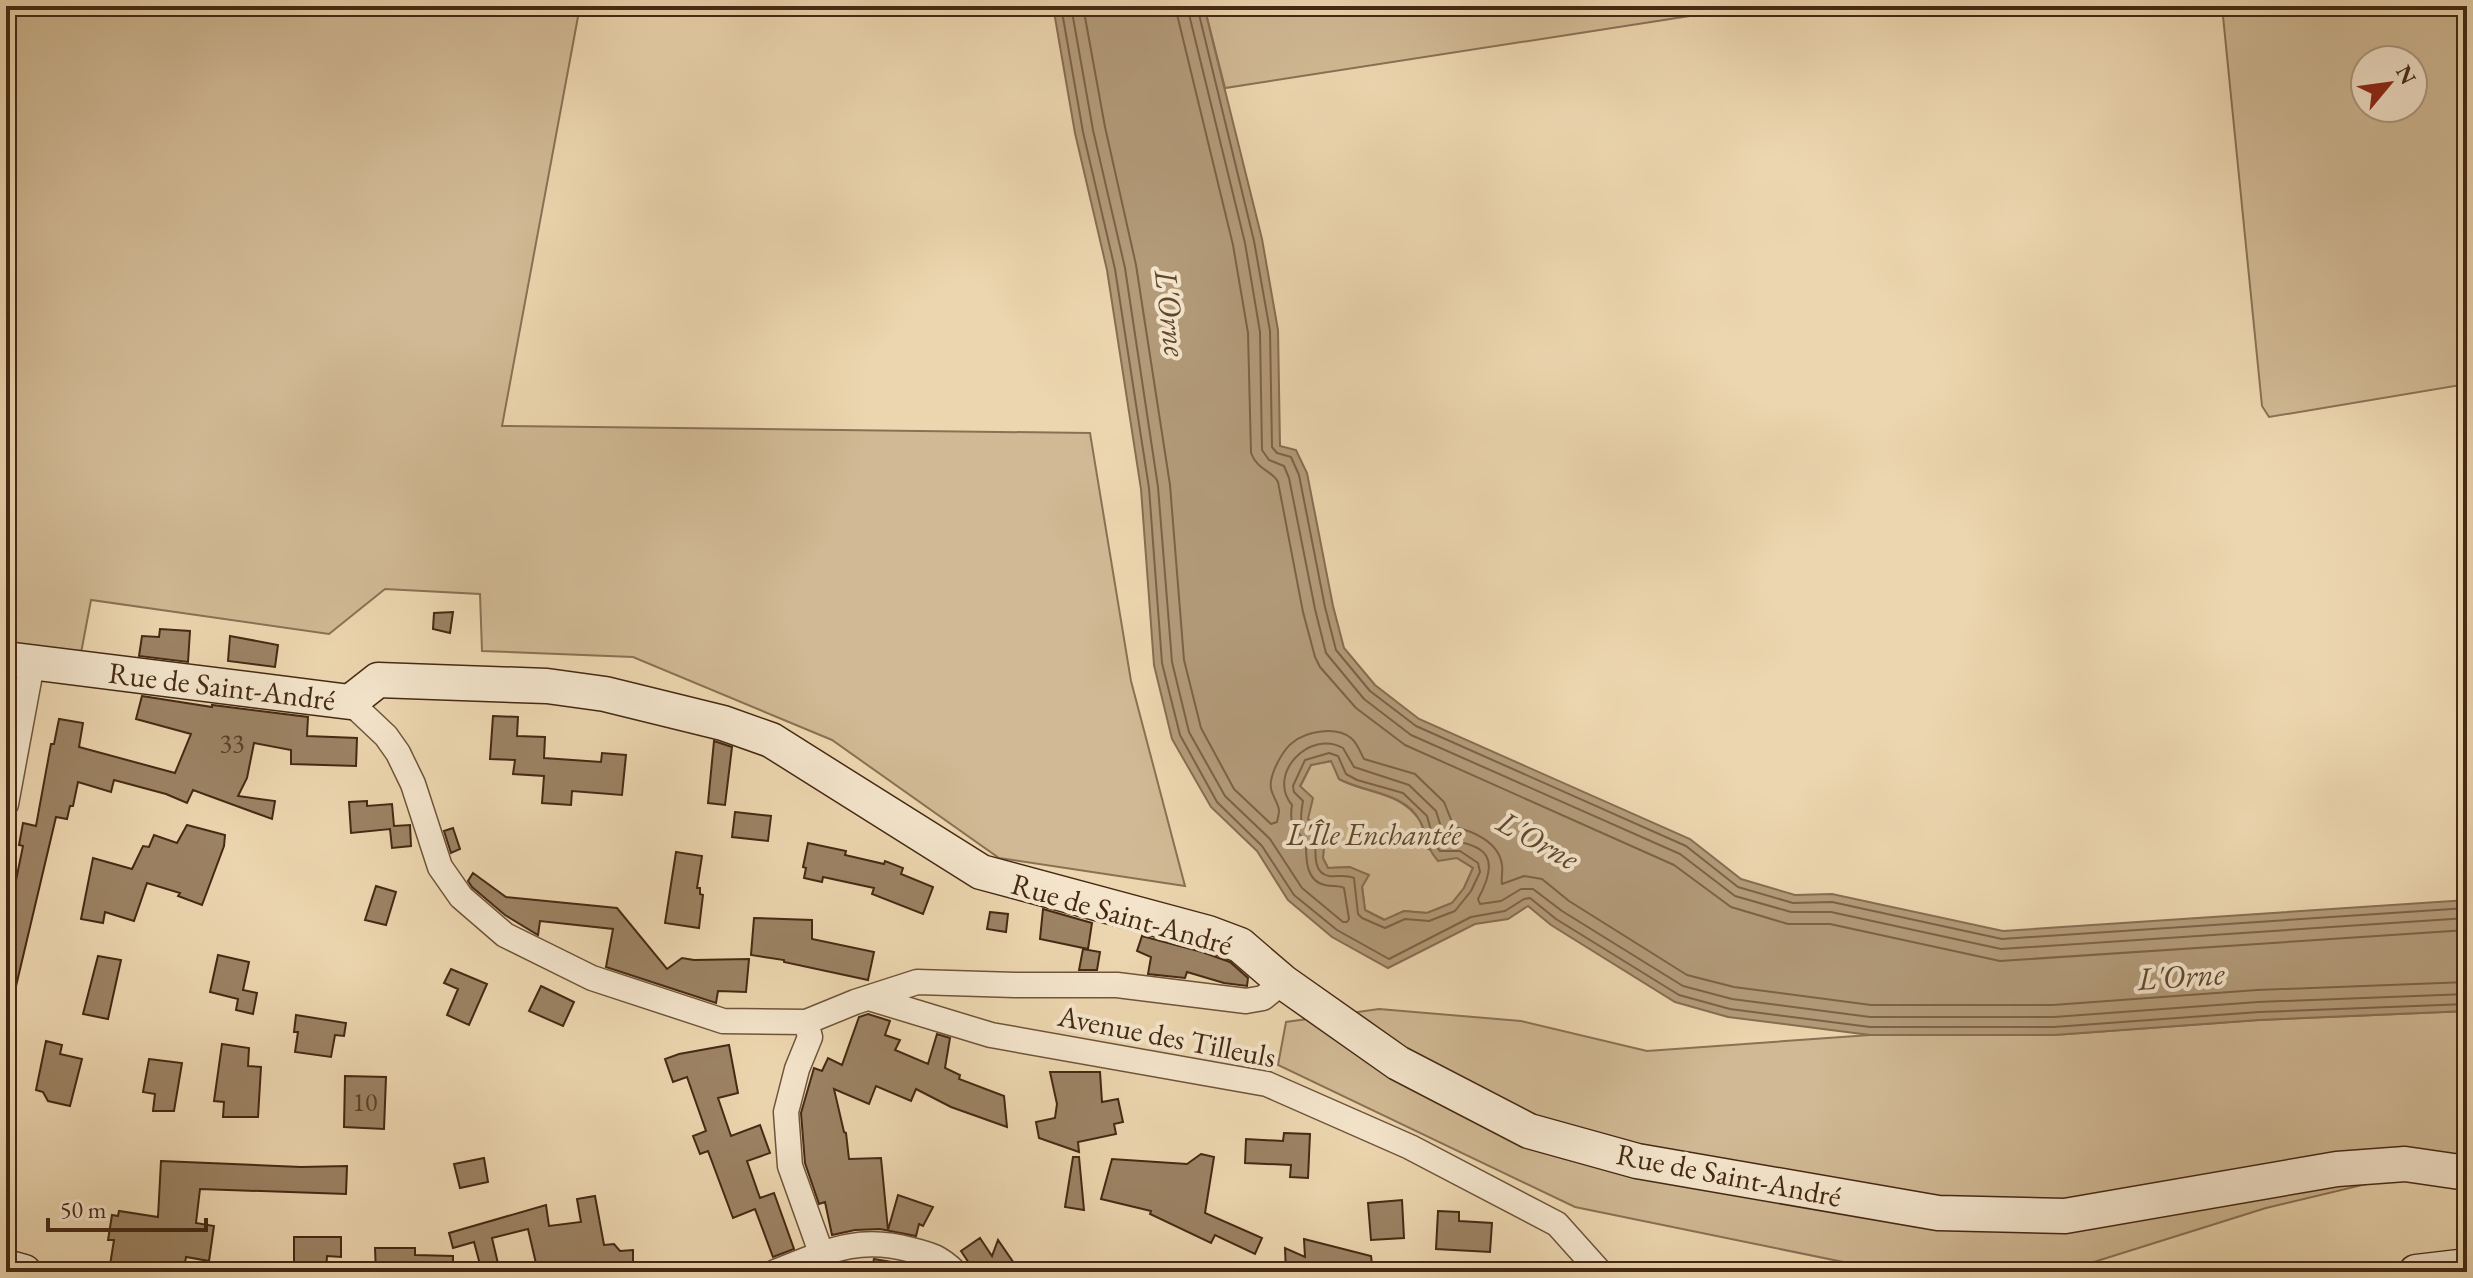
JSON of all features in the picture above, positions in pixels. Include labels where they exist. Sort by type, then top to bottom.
[{"type":"street","name":"Rue de Saint-André","points":[[19,662],[350,702],[378,680],[547,686],[605,694],[723,723],[771,740],[981,872],[1208,933],[1240,945],[1283,982],[1398,1063],[1529,1131],[1637,1161],[1938,1213],[2065,1216],[2337,1169],[2405,1164],[2467,1173]]},
{"type":"street","points":[[6,804],[19,662]]},
{"type":"street","points":[[350,702],[386,736],[398,753],[413,784],[440,867],[449,883],[505,935],[592,978],[723,1021],[806,1022],[917,982],[1117,985],[1246,1001],[1263,998],[1283,982]]},
{"type":"street","name":"Avenue des Tilleuls","points":[[869,998],[991,1035],[1267,1084],[1410,1147],[1557,1224],[1600,1272]]},
{"type":"street","points":[[806,1022],[810,1037],[797,1069],[786,1112],[790,1166],[825,1263]]},
{"type":"street","points":[[775,1272],[825,1263],[862,1243],[886,1243],[939,1257],[955,1272]]},
{"type":"street","points":[[2416,1272],[2467,1266]]},
{"type":"green space","points":[[6,6],[580,6],[502,426],[1090,433],[1131,681],[1185,886],[999,858],[832,740],[633,657],[482,651],[480,594],[385,589],[329,634],[91,600],[78,669],[6,658]]},
{"type":"green space","points":[[1204,6],[1754,6],[1225,88]]},
{"type":"green space","points":[[2222,6],[2467,6],[2467,384],[2269,417],[2262,406]]},
{"type":"green space","name":"L'Île Enchantée","points":[[1332,761],[1339,779],[1392,798],[1410,809],[1422,825],[1428,849],[1457,858],[1473,868],[1464,888],[1452,903],[1427,913],[1404,911],[1385,920],[1365,910],[1362,886],[1350,867],[1328,868],[1323,858],[1325,832],[1307,819],[1300,787],[1311,765]]},
{"type":"green space","points":[[1379,1009],[1521,1021],[1647,1051],[1870,1035],[2054,1035],[2259,1020],[2467,1011],[2467,1160],[2266,1208],[2062,1272],[1892,1272],[1575,1207],[1278,1065],[1286,1022]]},
{"type":"water","name":"L'Orne","points":[[1053,6],[1204,6],[1262,239],[1278,330],[1280,446],[1296,450],[1307,473],[1344,648],[1375,685],[1419,719],[1690,839],[1741,879],[1795,895],[1832,894],[2003,931],[2467,900],[2467,1011],[2259,1020],[2054,1035],[1870,1035],[1728,1017],[1675,1002],[1551,925],[1528,906],[1508,919],[1475,924],[1388,968],[1332,937],[1288,900],[1257,851],[1211,807],[1172,739],[1154,665],[1141,489],[1107,270],[1075,133]],"holes":[[[1331,761],[1339,779],[1405,804],[1420,821],[1438,861],[1457,858],[1473,868],[1464,888],[1452,903],[1427,913],[1404,911],[1384,920],[1365,910],[1362,887],[1369,875],[1350,867],[1328,868],[1323,858],[1325,832],[1308,819],[1313,798],[1300,786],[1311,765]]]},
{"type":"building","points":[[453,612],[450,633],[433,629],[434,613]]},
{"type":"building","points":[[160,629],[190,631],[188,662],[139,656],[142,636],[159,637]]},
{"type":"building","points":[[230,636],[278,645],[275,667],[228,661]]},
{"type":"building","points":[[142,696],[308,717],[307,736],[357,738],[356,766],[291,764],[291,750],[254,743],[247,778],[238,796],[275,801],[272,819],[193,790],[187,803],[114,780],[111,792],[78,782],[67,819],[56,817],[13,999],[6,998],[6,911],[9,899],[12,900],[23,846],[19,845],[23,823],[36,826],[51,744],[54,744],[59,719],[83,723],[79,747],[175,773],[191,734],[136,719]]},
{"type":"building","points":[[493,716],[518,717],[517,736],[545,737],[544,758],[601,762],[602,753],[626,755],[622,795],[572,791],[571,805],[542,803],[544,776],[513,774],[515,760],[490,759]]},
{"type":"building","points":[[714,741],[732,747],[725,805],[708,803]]},
{"type":"building","points":[[367,801],[367,806],[392,804],[394,826],[410,825],[411,846],[392,848],[390,829],[351,833],[349,802]]},
{"type":"building","points":[[735,812],[771,816],[768,841],[732,837]]},
{"type":"building","points":[[187,825],[225,835],[224,846],[202,905],[178,896],[180,893],[147,883],[134,921],[105,912],[103,923],[81,919],[93,858],[132,869],[143,846],[149,847],[154,835],[177,843]]},
{"type":"building","points":[[453,828],[460,849],[451,853],[444,831]]},
{"type":"building","points":[[808,843],[903,868],[901,874],[933,887],[923,914],[872,894],[874,888],[823,877],[822,882],[804,878]]},
{"type":"building","points":[[676,852],[702,856],[697,888],[703,895],[699,928],[665,923]]},
{"type":"building","points":[[473,873],[506,897],[617,908],[667,969],[682,958],[749,959],[746,992],[718,991],[716,1003],[606,967],[613,929],[540,921],[538,935],[505,915],[472,887],[468,881]]},
{"type":"building","points":[[376,886],[396,892],[386,925],[365,920]]},
{"type":"building","points":[[1043,909],[1092,923],[1088,949],[1040,939]]},
{"type":"building","points":[[990,912],[1008,914],[1006,932],[987,929]]},
{"type":"building","points":[[754,918],[812,920],[812,939],[874,952],[868,980],[751,955]]},
{"type":"building","points":[[1142,936],[1230,962],[1248,978],[1247,986],[1187,972],[1185,978],[1148,974],[1151,957],[1137,951]]},
{"type":"building","points":[[1083,949],[1100,952],[1097,970],[1079,970]]},
{"type":"building","points":[[218,955],[249,962],[243,990],[257,993],[253,1014],[236,1010],[238,999],[210,992]]},
{"type":"building","points":[[98,956],[121,960],[108,1019],[83,1014]]},
{"type":"building","points":[[451,969],[487,984],[469,1025],[447,1015],[458,989],[444,983]]},
{"type":"building","points":[[541,986],[574,1002],[563,1026],[529,1011]]},
{"type":"building","points":[[868,1014],[890,1021],[885,1035],[900,1040],[895,1050],[928,1064],[937,1034],[950,1038],[945,1068],[960,1075],[959,1079],[1004,1096],[1007,1127],[951,1107],[916,1089],[911,1101],[876,1086],[869,1104],[834,1089],[846,1133],[849,1159],[881,1158],[888,1230],[898,1195],[933,1207],[923,1226],[919,1224],[916,1236],[880,1229],[832,1235],[825,1202],[819,1204],[805,1163],[801,1113],[814,1068],[822,1071],[828,1058],[842,1065],[859,1017]]},
{"type":"building","points":[[296,1015],[346,1023],[344,1036],[335,1035],[331,1057],[295,1052],[298,1032],[294,1032]]},
{"type":"building","points":[[46,1041],[62,1045],[60,1054],[82,1059],[70,1106],[48,1101],[43,1092],[36,1090]]},
{"type":"building","points":[[222,1044],[249,1048],[248,1066],[261,1067],[258,1117],[223,1117],[224,1102],[214,1101]]},
{"type":"building","points":[[729,1045],[738,1093],[718,1098],[731,1136],[760,1125],[770,1153],[747,1161],[760,1198],[774,1193],[794,1249],[773,1257],[755,1209],[733,1218],[708,1151],[700,1154],[693,1136],[706,1131],[687,1077],[673,1082],[665,1059]]},
{"type":"building","points":[[149,1059],[182,1063],[174,1111],[153,1111],[155,1094],[143,1092]]},
{"type":"building","points":[[1050,1072],[1100,1072],[1102,1102],[1118,1099],[1123,1122],[1114,1124],[1116,1134],[1078,1142],[1079,1152],[1039,1138],[1036,1122],[1055,1118],[1057,1104]]},
{"type":"building","points":[[345,1076],[386,1077],[384,1129],[344,1127]]},
{"type":"building","points":[[1284,1133],[1310,1134],[1308,1178],[1290,1177],[1291,1165],[1245,1163],[1246,1139],[1283,1141]]},
{"type":"building","points":[[1201,1154],[1214,1157],[1205,1213],[1262,1238],[1255,1254],[1215,1235],[1211,1243],[1150,1214],[1151,1211],[1101,1199],[1112,1159],[1187,1164]]},
{"type":"building","points":[[1073,1157],[1079,1157],[1084,1210],[1065,1207]]},
{"type":"building","points":[[484,1158],[488,1182],[460,1188],[454,1164]]},
{"type":"building","points":[[161,1161],[347,1166],[346,1194],[200,1189],[196,1223],[214,1226],[209,1261],[186,1257],[184,1269],[146,1263],[145,1271],[110,1265],[114,1240],[108,1240],[112,1215],[118,1216],[119,1211],[158,1217]]},
{"type":"building","points":[[595,1196],[604,1245],[614,1244],[620,1251],[633,1250],[633,1272],[538,1272],[528,1229],[492,1238],[500,1272],[482,1272],[474,1242],[453,1248],[449,1233],[546,1205],[549,1226],[581,1222],[577,1199]]},
{"type":"building","points":[[1402,1200],[1404,1238],[1371,1240],[1368,1203]]},
{"type":"building","points":[[1438,1211],[1459,1212],[1459,1221],[1492,1223],[1490,1252],[1436,1249]]},
{"type":"building","points":[[294,1237],[341,1237],[341,1257],[327,1256],[326,1272],[294,1272]]},
{"type":"building","points":[[980,1238],[992,1256],[998,1240],[1020,1272],[975,1272],[961,1251]]},
{"type":"building","points":[[1304,1239],[1371,1256],[1373,1272],[1286,1272],[1285,1248],[1305,1257]]},
{"type":"building","points":[[375,1248],[415,1248],[415,1255],[453,1256],[453,1272],[376,1272]]},
{"type":"building","points":[[874,1259],[909,1265],[931,1272],[871,1272]]}]
